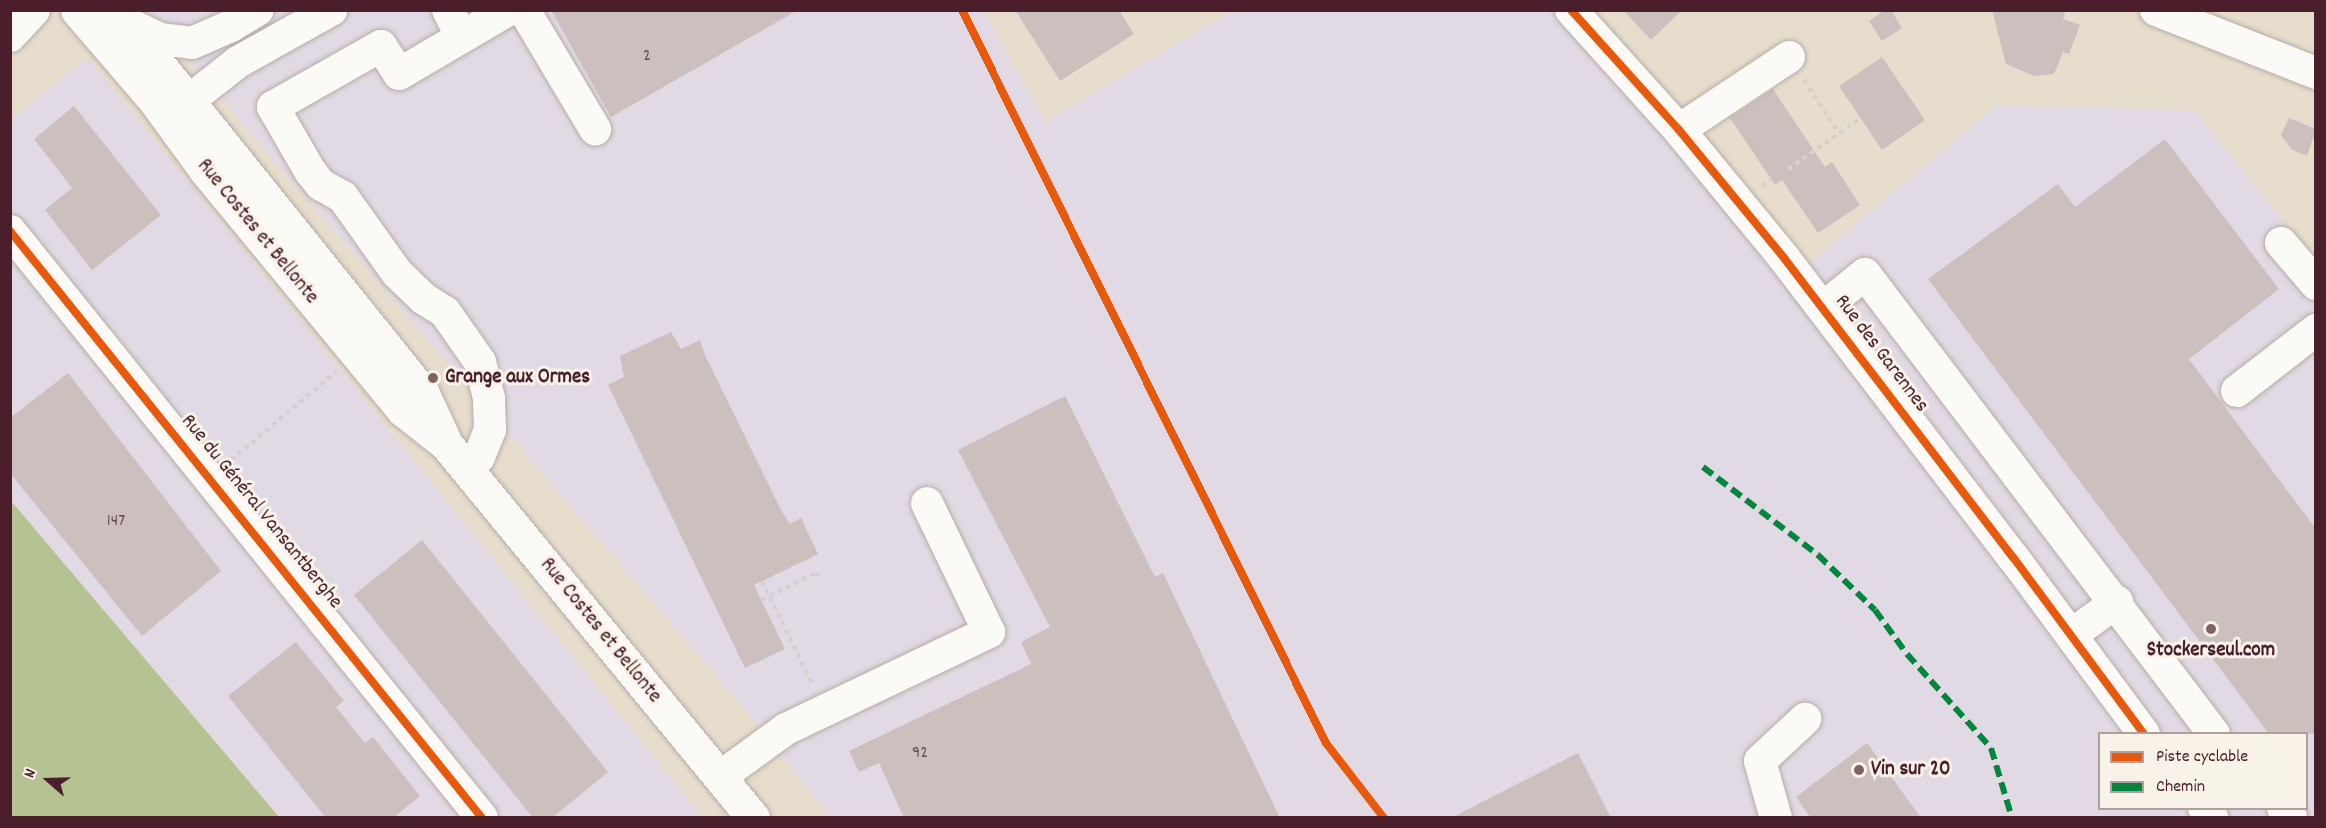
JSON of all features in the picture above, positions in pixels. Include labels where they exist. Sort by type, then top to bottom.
[{"type":"main road","name":"Rue Costes et Bellonte","points":[[77,10],[172,101],[422,392],[456,456]]},
{"type":"main road","name":"Rue Costes et Bellonte","points":[[119,16],[172,101],[206,171],[403,410],[456,456],[753,818]]},
{"type":"street","points":[[10,36],[34,10]]},
{"type":"street","points":[[119,16],[160,39],[192,43],[231,26],[258,10]]},
{"type":"street","points":[[172,101],[331,10]]},
{"type":"street","points":[[456,456],[479,457],[490,430],[489,398],[480,362],[445,312],[423,298],[397,273],[343,196],[321,185],[310,171],[273,107],[381,46],[399,74],[455,24],[508,10]]},
{"type":"street","points":[[524,10],[594,129]]},
{"type":"street","name":"Rue des Garennes","points":[[1570,10],[1679,130],[1824,308],[2143,732]]},
{"type":"street","points":[[2156,10],[2316,72]]},
{"type":"street","points":[[1679,130],[1789,57]]},
{"type":"street","name":"Rue du Général Vansantberghe","points":[[10,231],[210,477],[478,816]]},
{"type":"street","points":[[2281,243],[2316,284]]},
{"type":"street","points":[[1824,308],[1865,274],[2213,732]]},
{"type":"street","points":[[2237,391],[2316,330]]},
{"type":"street","points":[[720,777],[786,729],[988,632],[927,502]]},
{"type":"street","points":[[2071,635],[2116,602]]},
{"type":"street","points":[[1776,818],[1761,762],[1805,719]]},
{"type":"path","points":[[1789,57],[1838,132]]},
{"type":"path","points":[[1788,169],[1861,118]]},
{"type":"path","points":[[210,477],[357,355]]},
{"type":"path","points":[[762,600],[816,573],[821,579]]},
{"type":"path","points":[[762,581],[826,710]]},
{"type":"shaded area","points":[[146,11],[983,11],[1045,122],[1232,11],[1571,11],[1796,274],[1997,105],[2195,111],[2315,262],[2315,817],[830,817],[749,714]]},
{"type":"shaded area","points":[[87,57],[702,817],[190,817],[219,745],[11,514],[11,120]]},
{"type":"green space","points":[[11,501],[279,817],[11,817]]},
{"type":"building","points":[[551,10],[798,10],[611,117]]},
{"type":"building","points":[[1015,10],[1119,10],[1134,34],[1060,81]]},
{"type":"building","points":[[1623,10],[1682,10],[1651,40]]},
{"type":"building","points":[[1885,10],[1891,10],[1902,28],[1882,41],[1869,21]]},
{"type":"building","points":[[1992,10],[2066,10],[2063,19],[2080,25],[2069,54],[2063,52],[2054,74],[2034,76],[2006,64]]},
{"type":"building","points":[[1882,57],[1925,120],[1882,150],[1839,86]]},
{"type":"building","points":[[1773,89],[1825,167],[1832,162],[1860,205],[1818,233],[1782,180],[1775,185],[1730,118]]},
{"type":"building","points":[[74,106],[161,215],[92,270],[45,210],[72,188],[34,139]]},
{"type":"building","points":[[2289,118],[2316,129],[2307,156],[2291,149],[2281,135]]},
{"type":"building","points":[[2165,139],[2279,289],[2189,359],[2316,529],[2316,734],[2268,732],[1928,279],[2058,184],[2075,207]]},
{"type":"building","points":[[671,332],[681,349],[700,340],[705,355],[781,510],[790,524],[801,518],[818,554],[754,585],[785,649],[745,668],[608,385],[624,377],[620,356]]},
{"type":"building","points":[[68,373],[221,571],[142,636],[10,473],[10,418]]},
{"type":"building","points":[[1065,396],[1155,577],[1163,573],[1280,818],[904,818],[879,763],[859,772],[849,751],[1031,664],[1021,642],[1050,627],[958,450]]},
{"type":"building","points":[[422,540],[608,772],[552,818],[533,818],[354,595]]},
{"type":"building","points":[[296,642],[344,701],[336,707],[365,743],[373,737],[420,796],[393,818],[326,818],[228,696]]},
{"type":"building","name":"Vin sur 20","points":[[1867,743],[1921,818],[1811,818],[1796,797]]},
{"type":"building","points":[[1578,753],[1611,818],[1451,818]]},
{"type":"marked path","points":[[1703,467],[1818,555],[1875,610],[1907,654],[1991,748],[2012,818]]},
{"type":"cycle path","points":[[962,10],[1326,743],[1384,818]]},
{"type":"cycle path","points":[[1571,10],[1679,130],[1784,258],[2013,557],[2143,732]]},
{"type":"cycle path","points":[[10,231],[482,818]]},
{"type":"place","name":"Grange aux Ormes","points":[[433,378]]},
{"type":"place","name":"Stockerseul.com","points":[[2211,629]]},
{"type":"place","name":"Vin sur 20","points":[[1859,770]]}]
